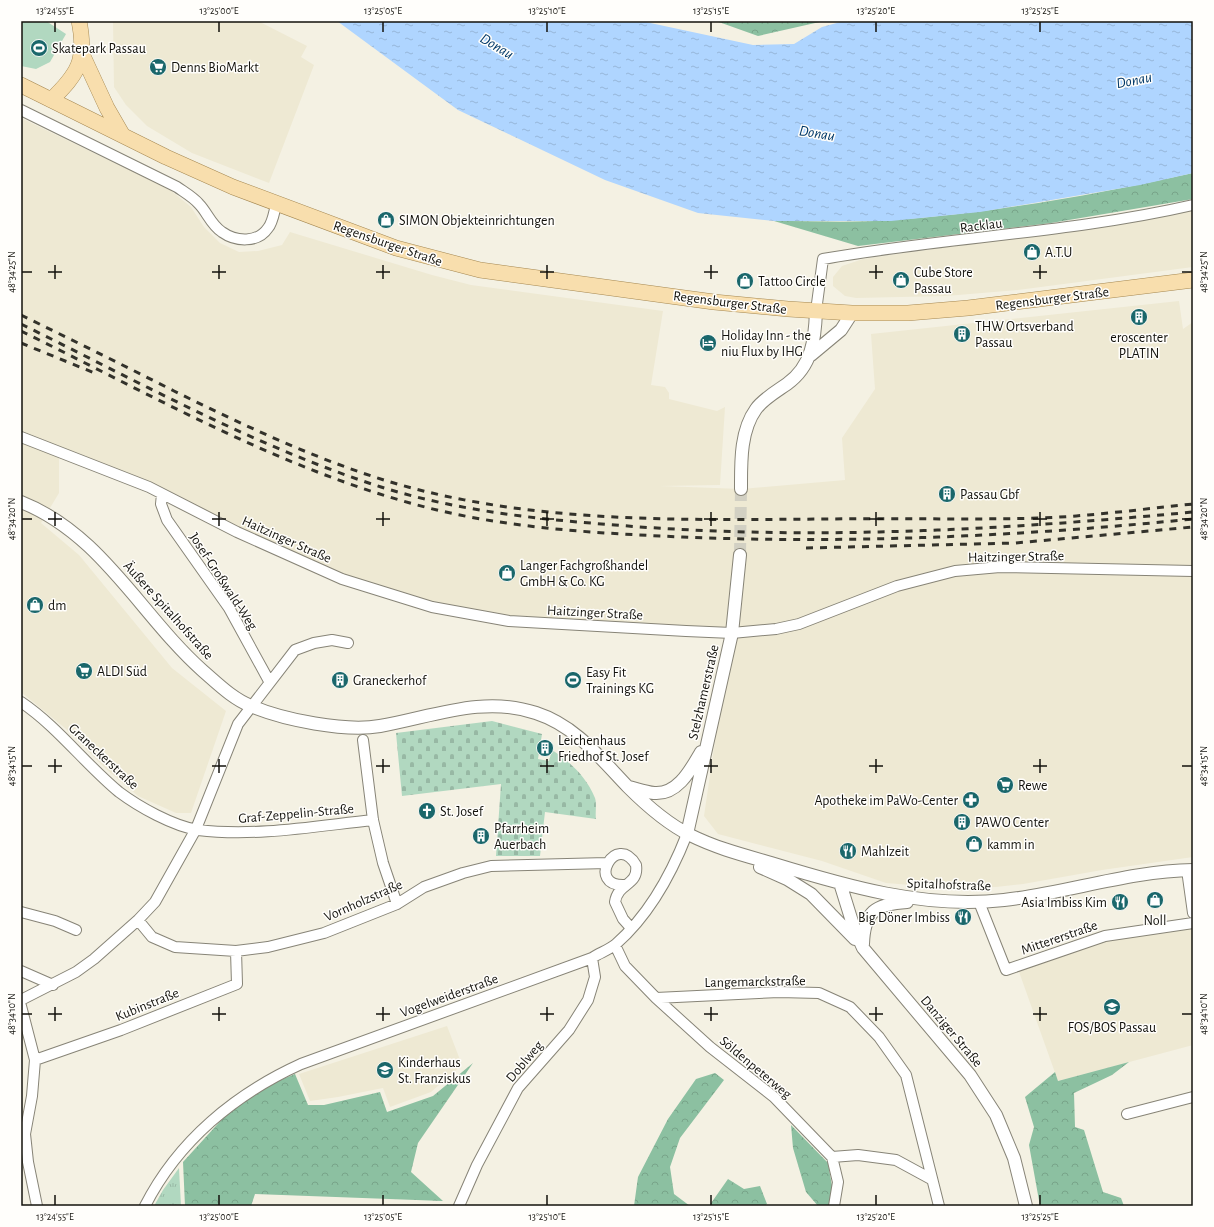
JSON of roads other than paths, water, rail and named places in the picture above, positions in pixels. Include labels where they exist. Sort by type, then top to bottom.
[{"type":"main road","points":[[79,21],[82,54],[107,108],[122,134]]},
{"type":"main road","points":[[51,100],[70,81],[82,54]]},
{"type":"main road","name":"Regensburger Straße","points":[[23,87],[233,188],[396,248],[480,270],[714,302],[852,313],[908,313],[968,308],[1193,280]]},
{"type":"street","points":[[21,110],[177,187],[200,204],[211,222],[221,232],[234,239],[247,240],[261,236],[269,227],[276,205]]},
{"type":"street","name":"Racklau","points":[[816,311],[823,259],[859,253],[1052,229],[1193,205]]},
{"type":"street","points":[[811,355],[816,331],[816,311]]},
{"type":"street","points":[[742,489],[741,456],[748,423],[756,408],[789,383],[803,368],[811,355],[840,330],[852,313]]},
{"type":"street","name":"Haitzinger Straße","points":[[21,437],[149,487],[238,532],[342,578],[432,607],[509,621],[732,633],[776,630],[799,624],[897,586],[955,571],[1000,568],[1193,571]]},
{"type":"street","name":"Josef-Großwald-Weg","points":[[162,494],[160,504],[167,520],[229,608],[270,682]]},
{"type":"street","name":"Äußere Spitalhofstraße","points":[[21,502],[36,508],[59,522],[104,561],[194,664],[220,687],[251,706],[326,725],[362,728],[382,726],[448,710],[475,706],[515,708],[536,713],[556,722],[579,736],[628,787],[655,812],[687,834]]},
{"type":"street","name":"Stelzhamerstraße","points":[[687,834],[732,633],[740,555]]},
{"type":"street","points":[[21,1000],[76,972],[105,952],[155,902],[196,829],[238,724],[295,650],[314,643],[332,640],[348,643]]},
{"type":"street","name":"Graneckerstraße","points":[[21,702],[52,726],[120,792],[151,814],[196,829]]},
{"type":"street","points":[[363,740],[373,820],[383,863],[397,904]]},
{"type":"street","points":[[628,787],[655,793],[677,786],[706,745]]},
{"type":"street","name":"Graf-Zeppelin-Straße","points":[[196,829],[244,833],[373,820]]},
{"type":"street","name":"Spitalhofstraße","points":[[687,834],[720,849],[840,883],[894,896],[936,901],[979,902],[1023,897],[1139,875],[1190,870]]},
{"type":"street","name":"Vogelweiderstraße","points":[[145,1206],[162,1176],[195,1136],[233,1103],[275,1076],[301,1064],[592,958],[615,945],[631,928],[661,889],[676,862],[687,834]]},
{"type":"street","points":[[720,849],[787,879],[811,894],[863,947]]},
{"type":"street","name":"Vornholzstraße","points":[[138,920],[152,937],[175,947],[236,951],[268,947],[324,932],[397,904],[424,888],[463,873],[491,866],[606,863],[612,857],[619,854],[628,855],[633,859],[636,865],[635,877],[619,890],[615,902],[623,919],[631,928]]},
{"type":"street","points":[[606,863],[605,870],[607,877],[612,883],[618,886],[625,885]]},
{"type":"street","points":[[1190,870],[1193,913]]},
{"type":"street","name":"Danziger Straße","points":[[840,883],[854,928],[863,947],[970,1075],[996,1115],[1014,1158],[1026,1206]]},
{"type":"street","points":[[863,947],[864,928],[867,918],[874,911],[895,903],[936,901]]},
{"type":"street","name":"Mittererstraße","points":[[979,902],[1006,970],[1105,936],[1193,923]]},
{"type":"street","points":[[21,912],[55,921],[76,930]]},
{"type":"street","name":"Söldenpeterweg","points":[[615,945],[625,966],[656,998],[710,1047],[774,1097],[832,1157]]},
{"type":"street","name":"Kubinstraße","points":[[35,1060],[121,1030],[237,984],[236,951]]},
{"type":"street","name":"Doblweg","points":[[459,1206],[478,1165],[518,1088],[569,1030],[588,1000],[595,977],[592,958]]},
{"type":"street","points":[[21,971],[53,984]]},
{"type":"street","name":"Langemarckstraße","points":[[656,998],[779,992],[803,993],[819,994],[850,1007],[879,1037],[906,1075],[939,1206]]},
{"type":"street","points":[[21,1006],[35,1060],[32,1096],[25,1134],[28,1162],[37,1206]]},
{"type":"street","points":[[1127,1114],[1193,1097]]},
{"type":"street","points":[[834,1206],[838,1182],[832,1157],[858,1155],[896,1160],[931,1179]]},
{"type":"water","name":"Donau","points":[[337,21],[641,21],[753,45],[794,44],[822,27],[844,21],[1193,21],[1193,173],[1140,185],[980,212],[891,221],[774,221],[698,213],[605,180],[458,110]]},
{"type":"tunnel","points":[[740,555],[741,489]]},
{"type":"railway","points":[[21,315],[200,404],[332,462],[387,481],[441,495],[495,505],[550,512],[606,516],[717,520],[1041,518],[1098,514],[1193,504]]},
{"type":"railway","points":[[21,324],[198,412],[289,453],[334,471],[410,495],[497,513],[585,523],[687,530],[832,533],[1049,524],[1193,512]]},
{"type":"railway","points":[[21,331],[164,403],[309,469],[410,503],[511,524],[614,534],[810,540],[1002,534],[1193,519]]},
{"type":"railway","points":[[21,343],[97,374]]},
{"type":"railway","points":[[806,548],[1015,543],[1193,527]]},
{"type":"place","name":"Skatepark Passau","points":[[39,48]]},
{"type":"place","name":"Denns BioMarkt","points":[[158,67]]},
{"type":"place","name":"SIMON Objekteinrichtungen","points":[[386,220]]},
{"type":"place","name":"A.T.U","points":[[1032,252]]},
{"type":"place","name":"Cube Store Passau","points":[[901,280]]},
{"type":"place","name":"Tattoo Circle","points":[[745,281]]},
{"type":"place","name":"eroscenter PLATIN","points":[[1139,317]]},
{"type":"place","name":"THW Ortsverband Passau","points":[[962,334]]},
{"type":"place","name":"Holiday Inn - the niu Flux by IHG","points":[[708,343]]},
{"type":"place","name":"Passau Gbf","points":[[947,494]]},
{"type":"place","name":"Langer Fachgroßhandel GmbH & Co. KG","points":[[507,573]]},
{"type":"place","name":"dm","points":[[35,605]]},
{"type":"place","name":"ALDI Süd","points":[[84,671]]},
{"type":"place","name":"Graneckerhof","points":[[340,680]]},
{"type":"place","name":"Easy Fit Trainings KG","points":[[573,680]]},
{"type":"place","name":"Leichenhaus Friedhof St. Josef","points":[[545,748]]},
{"type":"place","name":"Rewe","points":[[1005,785]]},
{"type":"place","name":"Apotheke im PaWo-Center","points":[[971,800]]},
{"type":"place","name":"St. Josef","points":[[427,811]]},
{"type":"place","name":"PAWO Center","points":[[962,822]]},
{"type":"place","name":"Pfarrheim Auerbach","points":[[481,836]]},
{"type":"place","name":"kamm in","points":[[974,844]]},
{"type":"place","name":"Mahlzeit","points":[[848,851]]},
{"type":"place","name":"Noll","points":[[1155,900]]},
{"type":"place","name":"Asia Imbiss Kim","points":[[1120,902]]},
{"type":"place","name":"Big Döner Imbiss","points":[[963,917]]},
{"type":"place","name":"FOS/BOS Passau","points":[[1112,1007]]},
{"type":"place","name":"Kinderhaus St. Franziskus","points":[[385,1070]]}]
